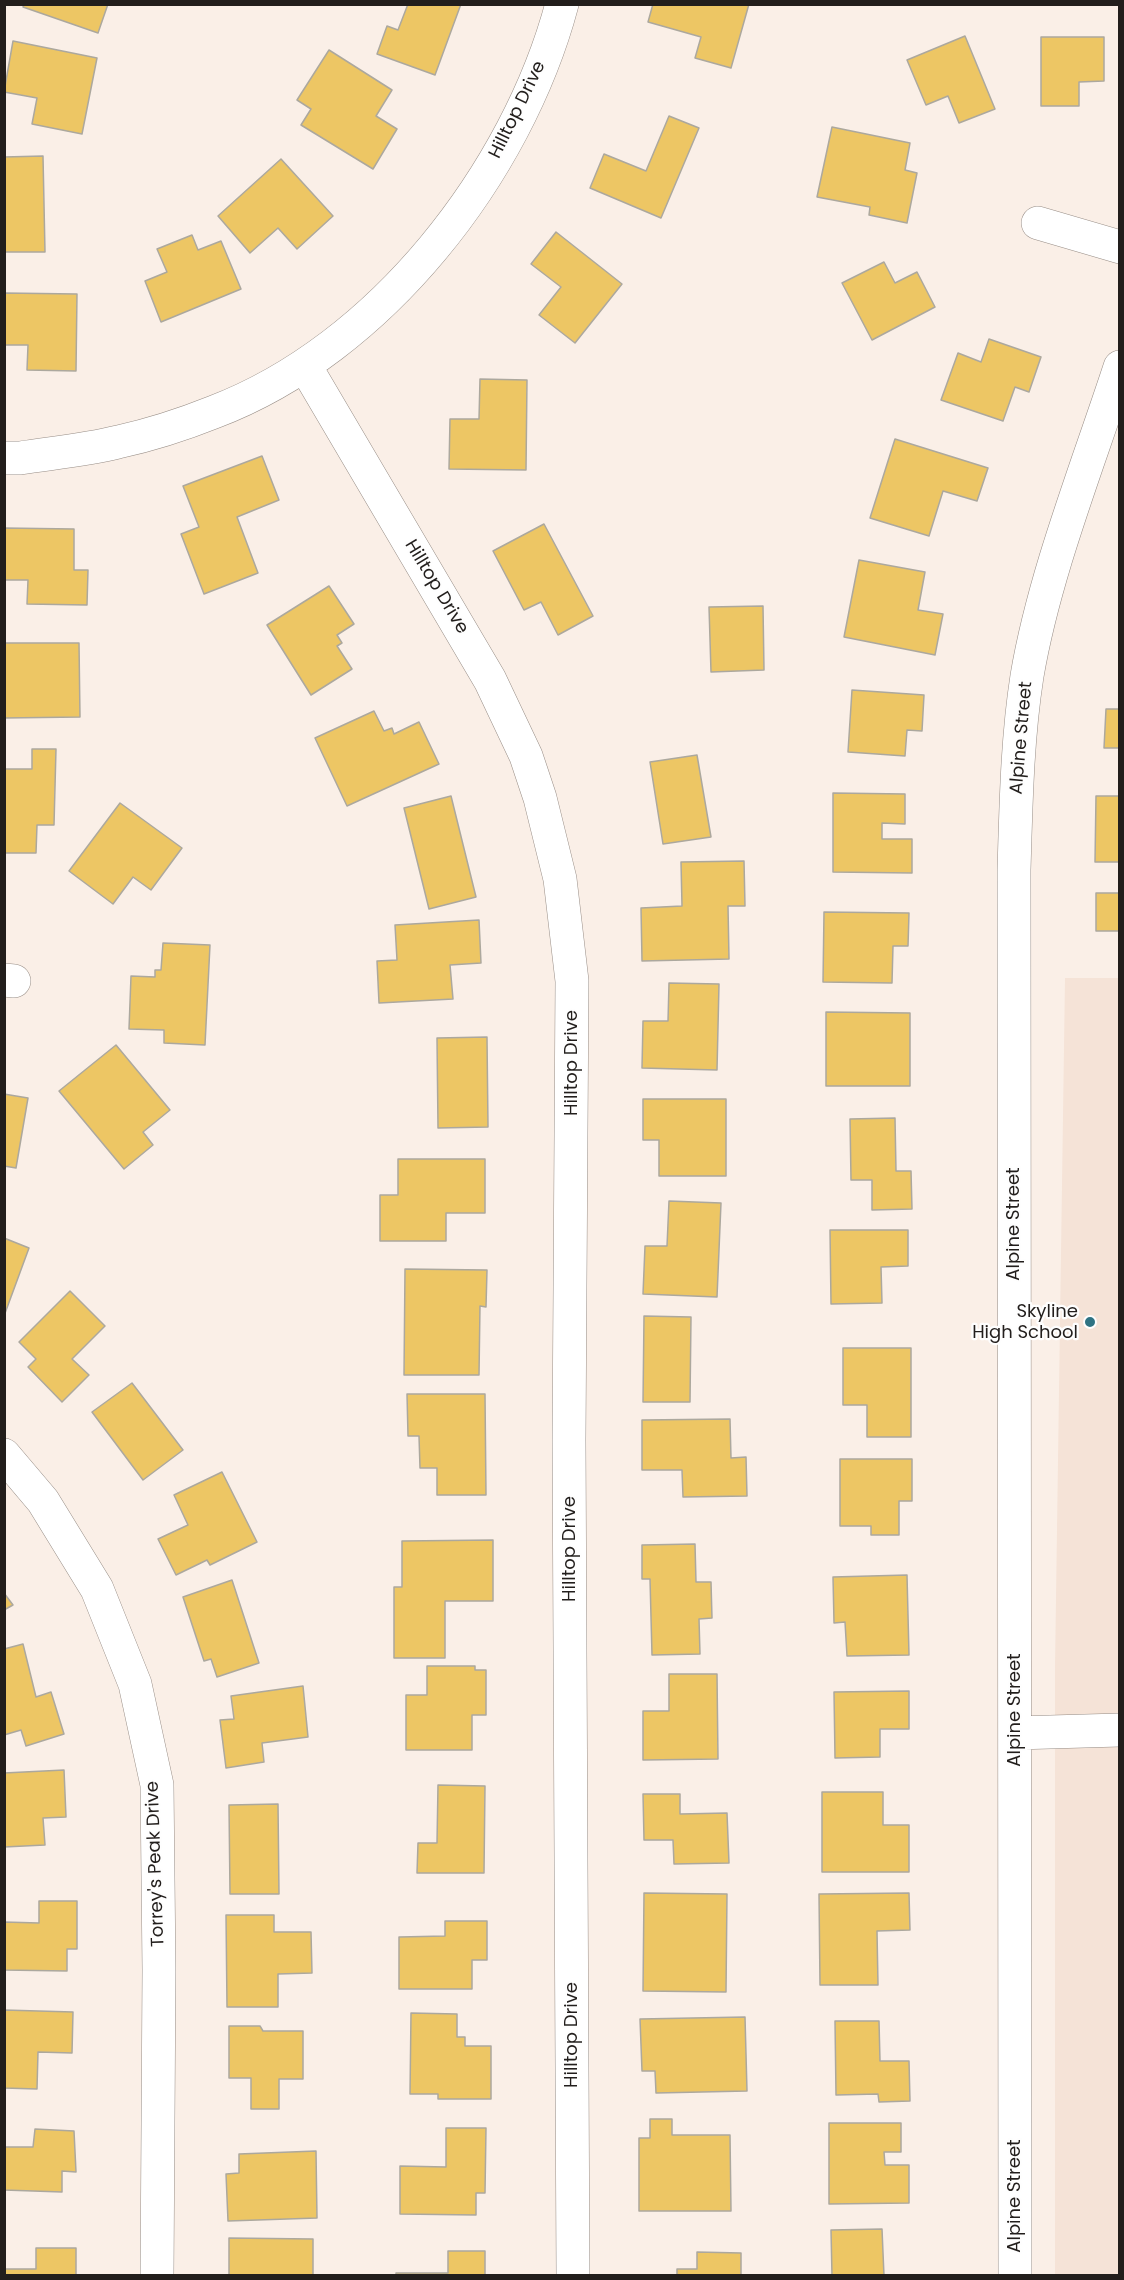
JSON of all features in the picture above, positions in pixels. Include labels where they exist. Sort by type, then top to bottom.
[{"type":"street","name":"Hilltop Drive","points":[[562,4],[552,40],[507,141],[446,233],[370,314],[305,366],[490,680],[526,756],[540,798],[560,879],[572,981],[569,1464],[573,2276]]},
{"type":"street","points":[[1038,223],[1119,248]]},
{"type":"street","points":[[4,458],[20,458],[119,442],[215,412],[305,366]]},
{"type":"street","name":"Alpine Street","points":[[1015,2276],[1014,870],[1017,772],[1027,675],[1050,581],[1119,367]]},
{"type":"street","name":"Torrey's Peak Drive","points":[[4,1455],[44,1501],[97,1588],[135,1684],[157,1785],[159,1970],[157,2276]]},
{"type":"street","points":[[1015,1732],[1119,1730]]},
{"type":"shaded area","name":"Skyline High School","points":[[1065,978],[1119,978],[1119,2275],[1055,2276],[1055,1667]]},
{"type":"building","points":[[24,4],[108,4],[98,33],[23,7]]},
{"type":"building","points":[[408,4],[461,4],[435,75],[377,54],[387,26],[398,30]]},
{"type":"building","points":[[653,4],[749,4],[731,68],[695,58],[701,37],[648,22]]},
{"type":"building","points":[[965,36],[995,109],[959,123],[948,96],[926,105],[907,60]]},
{"type":"building","points":[[1041,37],[1104,37],[1104,81],[1079,82],[1079,106],[1041,106]]},
{"type":"building","points":[[13,41],[97,58],[82,134],[32,124],[37,98],[4,92]]},
{"type":"building","points":[[329,50],[392,90],[376,116],[397,129],[373,169],[301,125],[311,109],[297,100]]},
{"type":"building","points":[[669,116],[699,128],[661,218],[590,188],[604,154],[646,171]]},
{"type":"building","points":[[832,127],[910,143],[905,170],[917,173],[907,223],[869,215],[870,207],[817,197]]},
{"type":"building","points":[[43,156],[45,252],[4,252],[4,157]]},
{"type":"building","points":[[281,159],[333,216],[297,249],[278,228],[250,253],[218,216]]},
{"type":"building","points":[[556,232],[622,284],[575,343],[539,315],[561,287],[531,264]]},
{"type":"building","points":[[192,235],[198,250],[221,241],[241,289],[161,322],[145,281],[167,272],[157,249]]},
{"type":"building","points":[[884,262],[895,283],[917,272],[935,307],[872,340],[842,283]]},
{"type":"building","points":[[4,293],[77,294],[76,371],[27,370],[28,345],[4,345]]},
{"type":"building","points":[[989,339],[1041,357],[1029,392],[1015,387],[1003,421],[941,400],[958,353],[981,362]]},
{"type":"building","points":[[480,379],[527,380],[526,470],[449,469],[450,419],[479,419]]},
{"type":"building","points":[[895,439],[988,468],[977,501],[943,491],[929,536],[870,518]]},
{"type":"building","points":[[262,456],[279,500],[237,517],[258,573],[204,594],[181,534],[199,527],[183,486]]},
{"type":"building","points":[[544,524],[593,616],[558,635],[541,602],[524,610],[493,551]]},
{"type":"building","points":[[4,528],[74,529],[74,570],[88,570],[87,605],[27,604],[28,580],[4,580]]},
{"type":"building","points":[[859,560],[925,572],[918,610],[943,614],[935,655],[844,637]]},
{"type":"building","points":[[329,586],[354,624],[337,635],[342,643],[337,646],[352,669],[311,695],[267,625]]},
{"type":"building","points":[[763,606],[764,670],[711,672],[709,607]]},
{"type":"building","points":[[4,643],[79,643],[80,717],[4,718]]},
{"type":"building","points":[[852,690],[924,695],[922,731],[907,730],[905,756],[848,752]]},
{"type":"building","points":[[1106,709],[1120,709],[1120,748],[1104,748]]},
{"type":"building","points":[[374,711],[384,731],[392,728],[394,734],[419,722],[439,764],[347,806],[315,738]]},
{"type":"building","points":[[32,749],[56,749],[54,825],[37,825],[36,853],[4,853],[4,769],[32,769]]},
{"type":"building","points":[[697,755],[711,837],[663,844],[650,762]]},
{"type":"building","points":[[833,793],[905,794],[905,824],[882,823],[882,839],[912,839],[912,873],[833,872]]},
{"type":"building","points":[[451,796],[476,897],[429,909],[404,808]]},
{"type":"building","points":[[1096,796],[1120,796],[1120,862],[1095,862]]},
{"type":"building","points":[[120,803],[182,848],[151,890],[133,877],[113,904],[69,871]]},
{"type":"building","points":[[744,861],[745,906],[728,906],[729,959],[642,961],[641,908],[682,906],[681,862]]},
{"type":"building","points":[[1096,893],[1120,893],[1120,931],[1096,931]]},
{"type":"building","points":[[824,912],[909,913],[908,946],[893,946],[892,983],[823,982]]},
{"type":"building","points":[[479,920],[481,963],[450,965],[453,999],[379,1003],[377,961],[397,960],[395,925]]},
{"type":"building","points":[[163,943],[210,945],[205,1045],[164,1043],[164,1030],[129,1029],[131,976],[155,977],[155,970],[161,970]]},
{"type":"building","points":[[669,983],[719,984],[717,1070],[642,1068],[643,1021],[668,1021]]},
{"type":"building","points":[[826,1012],[910,1013],[910,1086],[826,1086]]},
{"type":"building","points":[[487,1037],[488,1127],[438,1128],[437,1038]]},
{"type":"building","points":[[116,1045],[170,1110],[143,1132],[153,1145],[124,1169],[59,1091]]},
{"type":"building","points":[[4,1094],[28,1098],[16,1168],[4,1166]]},
{"type":"building","points":[[643,1099],[726,1099],[726,1176],[659,1176],[659,1140],[643,1140]]},
{"type":"building","points":[[895,1118],[896,1171],[911,1171],[912,1209],[872,1210],[872,1180],[851,1180],[850,1119]]},
{"type":"building","points":[[398,1159],[485,1159],[485,1213],[446,1213],[446,1241],[380,1241],[380,1195],[398,1195]]},
{"type":"building","points":[[669,1201],[721,1203],[717,1297],[643,1294],[645,1246],[667,1246]]},
{"type":"building","points":[[830,1230],[908,1230],[908,1266],[881,1267],[882,1303],[831,1304]]},
{"type":"building","points":[[4,1238],[29,1248],[4,1316]]},
{"type":"building","points":[[405,1269],[487,1270],[486,1307],[480,1306],[479,1375],[404,1375]]},
{"type":"building","points":[[70,1291],[105,1326],[72,1359],[89,1375],[62,1402],[28,1367],[36,1359],[19,1342]]},
{"type":"building","points":[[644,1316],[691,1317],[690,1402],[643,1402]]},
{"type":"building","points":[[843,1348],[911,1348],[911,1437],[867,1437],[867,1405],[843,1405]]},
{"type":"building","points":[[132,1383],[183,1450],[143,1480],[92,1412]]},
{"type":"building","points":[[407,1394],[485,1394],[486,1495],[437,1495],[437,1468],[420,1468],[419,1436],[408,1436]]},
{"type":"building","points":[[730,1419],[731,1458],[746,1457],[747,1496],[683,1497],[682,1470],[642,1470],[642,1420]]},
{"type":"building","points":[[840,1459],[912,1459],[912,1501],[899,1501],[899,1535],[871,1535],[871,1526],[840,1526]]},
{"type":"building","points":[[222,1472],[257,1542],[210,1565],[207,1560],[176,1575],[158,1539],[188,1525],[174,1495]]},
{"type":"building","points":[[493,1540],[493,1601],[445,1601],[445,1658],[394,1658],[394,1587],[402,1587],[402,1541]]},
{"type":"building","points":[[695,1544],[696,1582],[711,1582],[712,1618],[699,1619],[700,1654],[652,1655],[650,1579],[642,1579],[642,1545]]},
{"type":"building","points":[[907,1575],[909,1655],[847,1656],[845,1622],[834,1623],[833,1577]]},
{"type":"building","points":[[232,1580],[259,1663],[217,1677],[211,1659],[204,1661],[183,1597]]},
{"type":"building","points":[[4,1593],[13,1605],[4,1610]]},
{"type":"building","points":[[23,1644],[36,1697],[51,1692],[64,1734],[26,1746],[21,1730],[4,1735],[4,1649]]},
{"type":"building","points":[[427,1666],[475,1666],[475,1670],[486,1670],[486,1715],[472,1715],[472,1750],[406,1750],[406,1695],[427,1695]]},
{"type":"building","points":[[669,1674],[717,1674],[718,1759],[643,1760],[643,1711],[669,1711]]},
{"type":"building","points":[[303,1686],[308,1737],[262,1743],[264,1762],[226,1768],[220,1720],[234,1719],[231,1696]]},
{"type":"building","points":[[909,1691],[909,1729],[880,1729],[880,1757],[835,1758],[834,1692]]},
{"type":"building","points":[[64,1770],[66,1817],[43,1818],[45,1845],[4,1847],[4,1773]]},
{"type":"building","points":[[438,1785],[485,1786],[484,1873],[417,1873],[418,1843],[437,1843]]},
{"type":"building","points":[[822,1792],[883,1792],[883,1825],[909,1825],[909,1872],[822,1872]]},
{"type":"building","points":[[643,1794],[680,1794],[680,1814],[727,1813],[729,1863],[674,1864],[673,1840],[644,1840]]},
{"type":"building","points":[[278,1804],[279,1894],[230,1894],[229,1805]]},
{"type":"building","points":[[644,1893],[727,1894],[726,1992],[643,1991]]},
{"type":"building","points":[[909,1893],[910,1930],[877,1931],[878,1985],[820,1985],[819,1894]]},
{"type":"building","points":[[39,1901],[77,1901],[77,1949],[67,1949],[67,1971],[4,1970],[4,1922],[39,1923]]},
{"type":"building","points":[[226,1915],[274,1915],[274,1932],[311,1932],[312,1973],[278,1974],[278,2007],[227,2007]]},
{"type":"building","points":[[445,1921],[487,1921],[487,1960],[472,1960],[472,1989],[399,1989],[399,1937],[445,1936]]},
{"type":"building","points":[[4,2010],[73,2012],[72,2053],[38,2052],[37,2089],[4,2088]]},
{"type":"building","points":[[411,2013],[457,2014],[457,2037],[465,2037],[465,2046],[491,2046],[491,2099],[438,2099],[438,2094],[410,2094]]},
{"type":"building","points":[[745,2017],[747,2091],[656,2093],[655,2071],[642,2071],[640,2019]]},
{"type":"building","points":[[835,2021],[879,2021],[880,2061],[909,2061],[910,2101],[879,2102],[878,2094],[836,2095]]},
{"type":"building","points":[[229,2026],[260,2026],[263,2031],[303,2031],[303,2079],[279,2079],[279,2109],[251,2109],[251,2078],[229,2078]]},
{"type":"building","points":[[650,2119],[672,2119],[672,2135],[730,2135],[731,2211],[639,2211],[639,2138],[650,2138]]},
{"type":"building","points":[[829,2123],[901,2123],[901,2152],[884,2152],[885,2165],[909,2165],[909,2203],[829,2204]]},
{"type":"building","points":[[446,2128],[486,2128],[485,2193],[476,2193],[476,2215],[400,2214],[400,2166],[446,2167]]},
{"type":"building","points":[[35,2129],[74,2131],[76,2172],[62,2171],[62,2192],[4,2190],[4,2147],[33,2147]]},
{"type":"building","points":[[316,2151],[317,2218],[228,2221],[226,2174],[239,2173],[239,2154]]},
{"type":"building","points":[[882,2229],[884,2276],[832,2276],[831,2230]]},
{"type":"building","points":[[229,2238],[313,2239],[313,2276],[229,2276]]},
{"type":"building","points":[[36,2248],[76,2248],[76,2276],[4,2276],[4,2269],[36,2269]]},
{"type":"building","points":[[448,2251],[485,2251],[485,2276],[396,2276],[396,2273],[448,2273]]},
{"type":"building","points":[[697,2252],[741,2253],[741,2276],[677,2276],[677,2269],[697,2269]]},
{"type":"place","name":"Skyline High School","points":[[1090,1322]]}]
